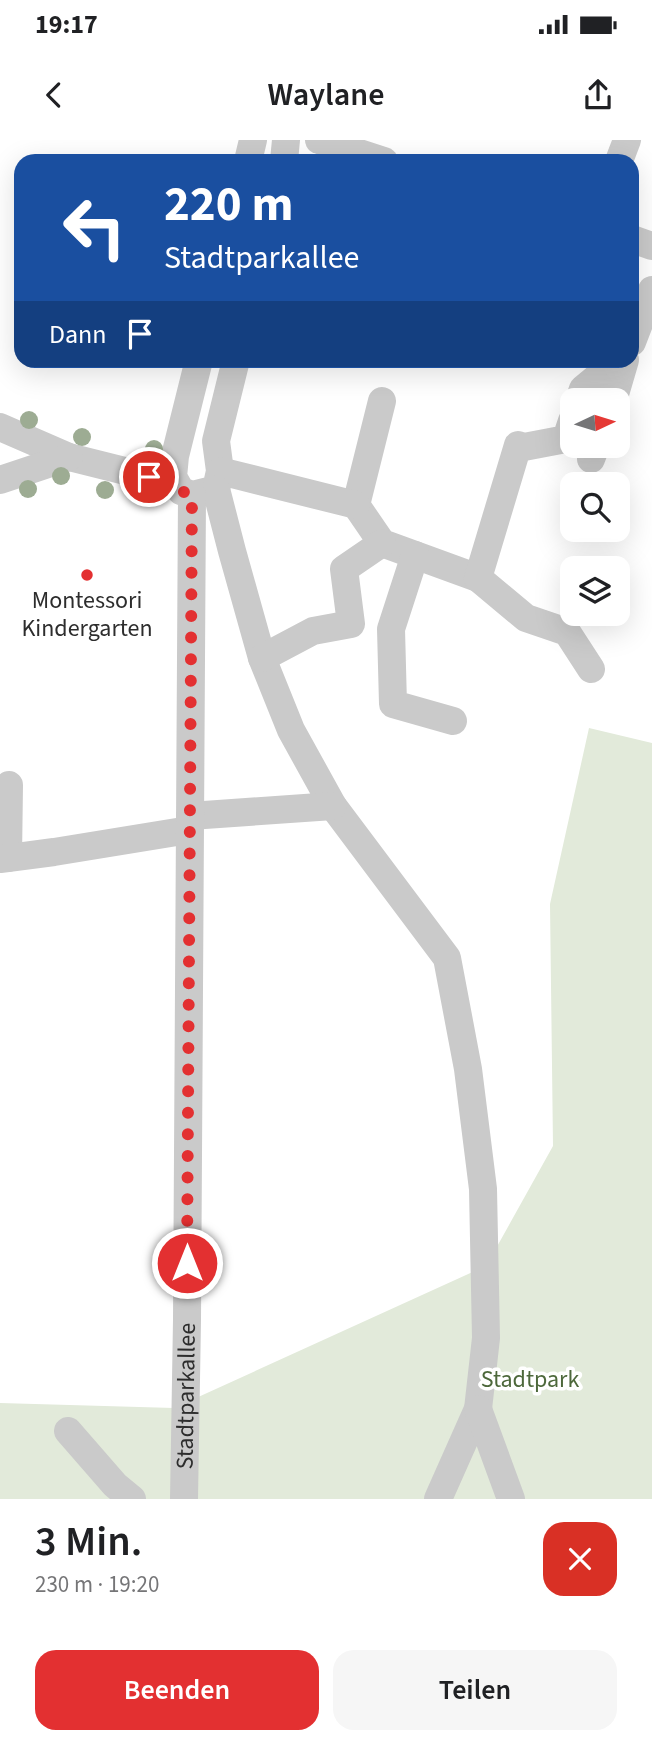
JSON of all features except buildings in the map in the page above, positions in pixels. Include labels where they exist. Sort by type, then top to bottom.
[{"type":"street","points":[[320,140],[363,154]]},
{"type":"street","points":[[639,324],[652,290]]},
{"type":"street","name":"Stadtparkallee","points":[[184,1499],[189,823],[199,368]]},
{"type":"street","name":"Stadtparkallee","points":[[195,478],[216,441],[234,368]]},
{"type":"street","points":[[584,388],[608,368]]},
{"type":"street","points":[[617,388],[623,368]]},
{"type":"street","points":[[356,505],[382,401]]},
{"type":"street","points":[[0,427],[69,457],[149,477],[195,478],[356,505],[382,543],[478,578],[526,618],[567,632],[591,670]]},
{"type":"street","points":[[478,578],[517,445],[524,447],[560,440]]},
{"type":"street","points":[[0,480],[69,457]]},
{"type":"street","points":[[195,478],[232,551],[262,658],[291,730],[333,806],[447,958],[468,1069],[482,1189],[485,1338],[478,1409],[438,1499]]},
{"type":"street","points":[[351,624],[344,569],[382,543]]},
{"type":"street","points":[[415,555],[391,629],[393,704],[453,721]]},
{"type":"street","points":[[262,658],[313,631],[351,624],[391,629]]},
{"type":"street","points":[[9,785],[4,858],[189,823],[333,806]]},
{"type":"street","points":[[478,1409],[511,1499]]},
{"type":"street","points":[[68,1431],[115,1485],[132,1499]]},
{"type":"green space","name":"Stadtpark","points":[[589,728],[652,743],[652,1499],[0,1499],[0,1403],[174,1408],[485,1268],[553,1146],[550,904]]},
{"type":"place","name":"Montessori Kindergarten","points":[[87,575]]},
{"type":"route","points":[[149,477],[173,477],[181,491],[192,495],[187,1263]]}]
